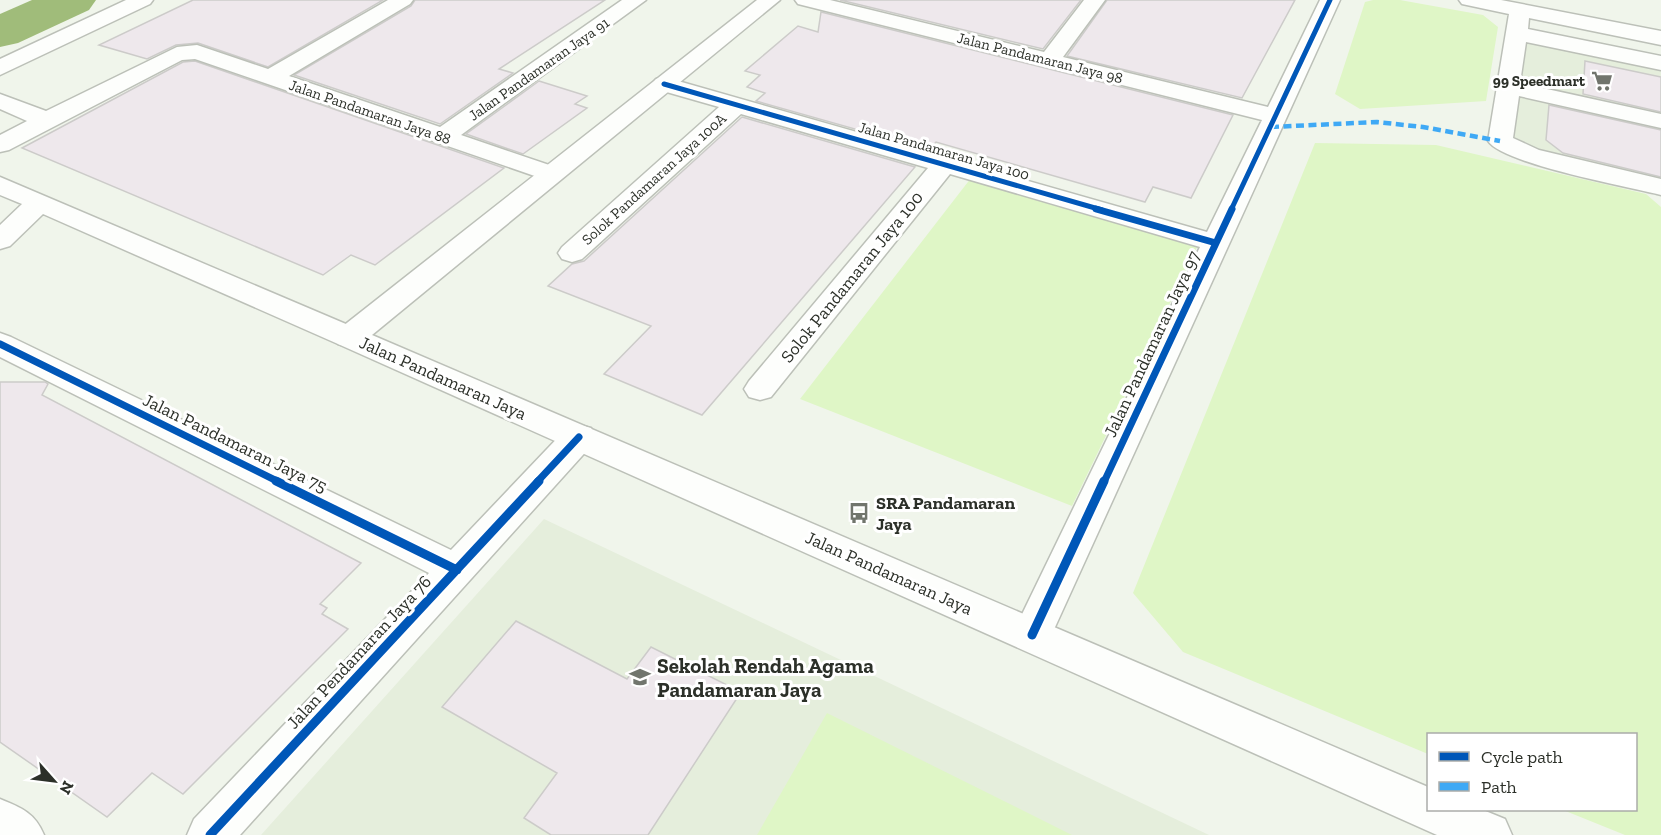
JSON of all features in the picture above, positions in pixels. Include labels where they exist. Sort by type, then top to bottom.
[{"type":"street","points":[[0,68],[143,0]]},
{"type":"street","points":[[270,77],[404,0]]},
{"type":"street","name":"Jalan Pandamaran Jaya 91","points":[[442,137],[636,0]]},
{"type":"street","name":"Jalan Pandamaran Jaya","points":[[349,337],[770,0]]},
{"type":"street","name":"Jalan Pandamaran Jaya 98","points":[[805,0],[848,5],[1049,61],[1276,116]]},
{"type":"street","points":[[1049,61],[1095,0]]},
{"type":"street","name":"Jalan Pandamaran Jaya 97","points":[[1032,635],[1330,0]]},
{"type":"street","points":[[1469,0],[1518,22],[1661,63]]},
{"type":"street","points":[[1518,22],[1661,38]]},
{"type":"street","points":[[1518,22],[1500,141],[1530,155],[1661,187]]},
{"type":"street","name":"Jalan Pandamaran Jaya 88","points":[[47,120],[177,54],[187,51],[197,52],[552,174]]},
{"type":"street","name":"Jalan Pandamaran Jaya 100","points":[[664,84],[1216,243]]},
{"type":"street","points":[[1508,87],[1661,121]]},
{"type":"street","points":[[0,101],[47,120]]},
{"type":"street","name":"Solok Pandamaran Jaya 100A","points":[[572,253],[736,105]]},
{"type":"street","points":[[0,145],[47,120]]},
{"type":"street","name":"Solok Pandamaran Jaya 100","points":[[760,389],[944,165]]},
{"type":"street","name":"Jalan Pandamaran Jaya","points":[[0,185],[1427,808]]},
{"type":"street","points":[[0,240],[39,202]]},
{"type":"street","name":"Jalan Pandamaran Jaya 75","points":[[0,344],[456,570]]},
{"type":"street","name":"Jalan Pendamaran Jaya 76","points":[[210,835],[579,437]]},
{"type":"street","name":"Jalan Pandamaran Jaya","points":[[1435,811],[1489,835]]},
{"type":"street","points":[[0,821],[21,835]]},
{"type":"shaded area","points":[[1526,40],[1661,68],[1661,181],[1533,149],[1513,139]]},
{"type":"shaded area","name":"Sekolah Rendah Agama Pandamaran Jaya","points":[[544,519],[1209,835],[261,835]]},
{"type":"green space","points":[[1400,0],[1483,15],[1498,27],[1486,101],[1360,109],[1335,94],[1365,2]]},
{"type":"green space","points":[[1315,143],[1436,145],[1646,194],[1661,207],[1661,835],[1625,835],[1565,811],[1637,811],[1637,733],[1427,733],[1427,754],[1183,652],[1133,593]]},
{"type":"green space","points":[[971,178],[1198,245],[1072,506],[800,399]]},
{"type":"green space","points":[[827,713],[1072,835],[757,835]]},
{"type":"building","points":[[193,0],[383,0],[268,67],[198,43],[176,45],[147,59],[99,45]]},
{"type":"building","points":[[415,0],[605,0],[499,69],[513,73],[440,124],[294,75],[411,6]]},
{"type":"building","points":[[840,0],[1081,0],[1043,49]]},
{"type":"building","points":[[1107,0],[1295,0],[1242,98],[1067,56]]},
{"type":"building","points":[[821,12],[1233,115],[1191,198],[1153,187],[1145,202],[936,142],[929,150],[756,101],[765,93],[747,87],[760,75],[745,71],[798,26],[818,32]]},
{"type":"building","points":[[195,61],[504,168],[375,265],[351,255],[323,275],[22,148],[183,62]]},
{"type":"building","points":[[1585,61],[1661,77],[1661,112],[1583,94]]},
{"type":"building","points":[[539,81],[587,96],[575,104],[587,108],[523,154],[466,134]]},
{"type":"building","points":[[1549,105],[1661,130],[1661,177],[1563,153],[1546,140]]},
{"type":"building","points":[[742,117],[915,167],[702,415],[604,374],[651,326],[548,286],[572,264],[584,261]]},
{"type":"building","points":[[0,382],[45,382],[48,384],[42,395],[361,563],[320,604],[327,608],[322,614],[348,629],[183,794],[152,773],[107,817],[0,742]]},
{"type":"building","points":[[516,621],[627,679],[651,647],[741,692],[648,835],[551,835],[524,818],[557,773],[442,707]]},
{"type":"waterway","points":[[0,32],[72,0]]},
{"type":"marked path","points":[[1271,127],[1377,122],[1423,127],[1500,141]]},
{"type":"cycle path","points":[[1032,635],[1330,0]]},
{"type":"cycle path","points":[[664,84],[1216,243]]},
{"type":"cycle path","points":[[0,344],[457,570]]},
{"type":"cycle path","points":[[210,835],[579,437]]},
{"type":"place","name":"99 Speedmart","points":[[1602,81]]},
{"type":"place","name":"SRA Pandamaran Jaya","points":[[859,513]]},
{"type":"place","name":"Sekolah Rendah Agama Pandamaran Jaya","points":[[640,677]]}]
